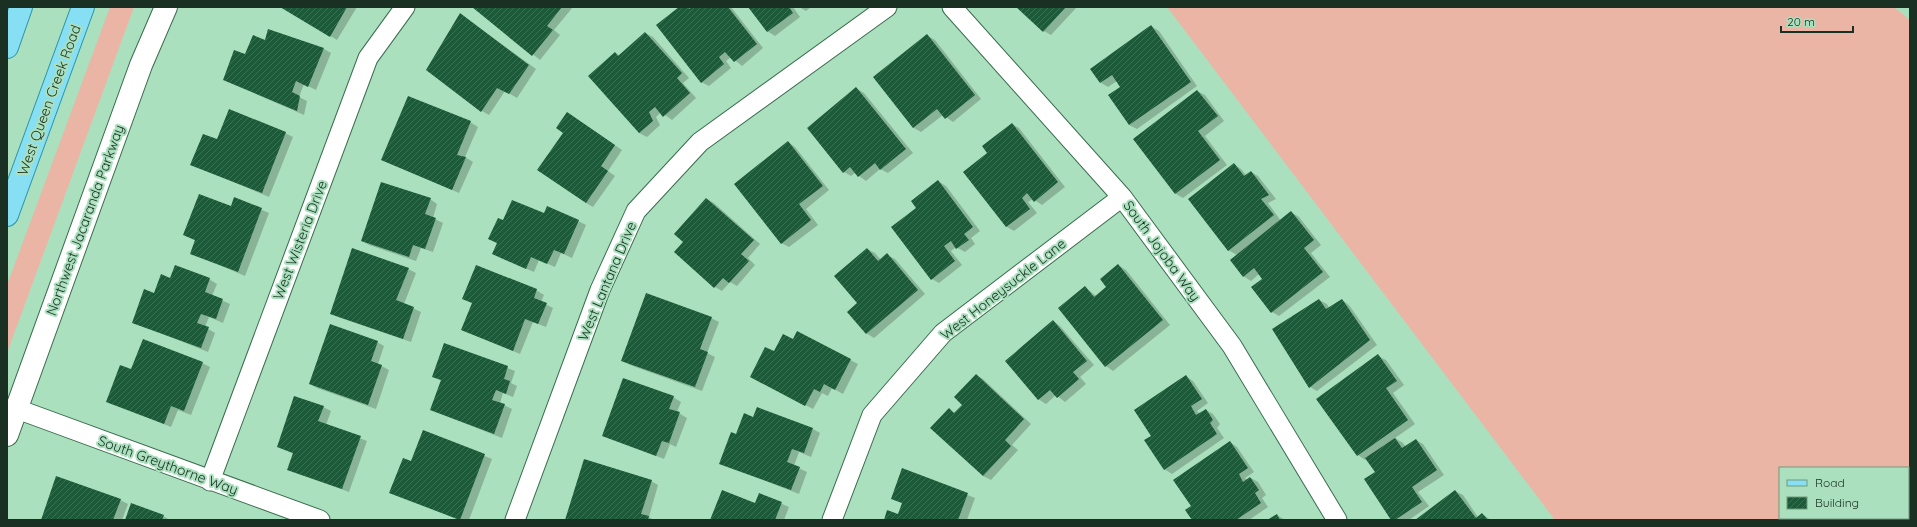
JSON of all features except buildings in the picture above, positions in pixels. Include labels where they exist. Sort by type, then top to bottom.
[{"type":"main road","points":[[7,47],[21,7]]},
{"type":"main road","name":"West Queen Creek Road","points":[[7,215],[83,7]]},
{"type":"street","name":"Northwest Jacaranda Parkway","points":[[7,435],[141,65],[166,7]]},
{"type":"street","name":"West Wisteria Drive","points":[[210,481],[368,58],[405,7]]},
{"type":"street","name":"West Lantana Drive","points":[[515,520],[600,290],[636,211],[700,142],[887,7]]},
{"type":"street","name":"South Jojoba Way","points":[[952,7],[1122,197],[1232,346],[1337,520]]},
{"type":"street","name":"West Honeysuckle Lane","points":[[832,520],[872,415],[943,333],[1122,197]]},
{"type":"street","name":"South Greythorne Way","points":[[17,409],[210,481],[320,520]]},
{"type":"shaded area","points":[[110,7],[134,7],[7,353],[7,285]]},
{"type":"shaded area","points":[[1167,7],[1894,7],[1910,20],[1910,520],[1555,520]]}]
